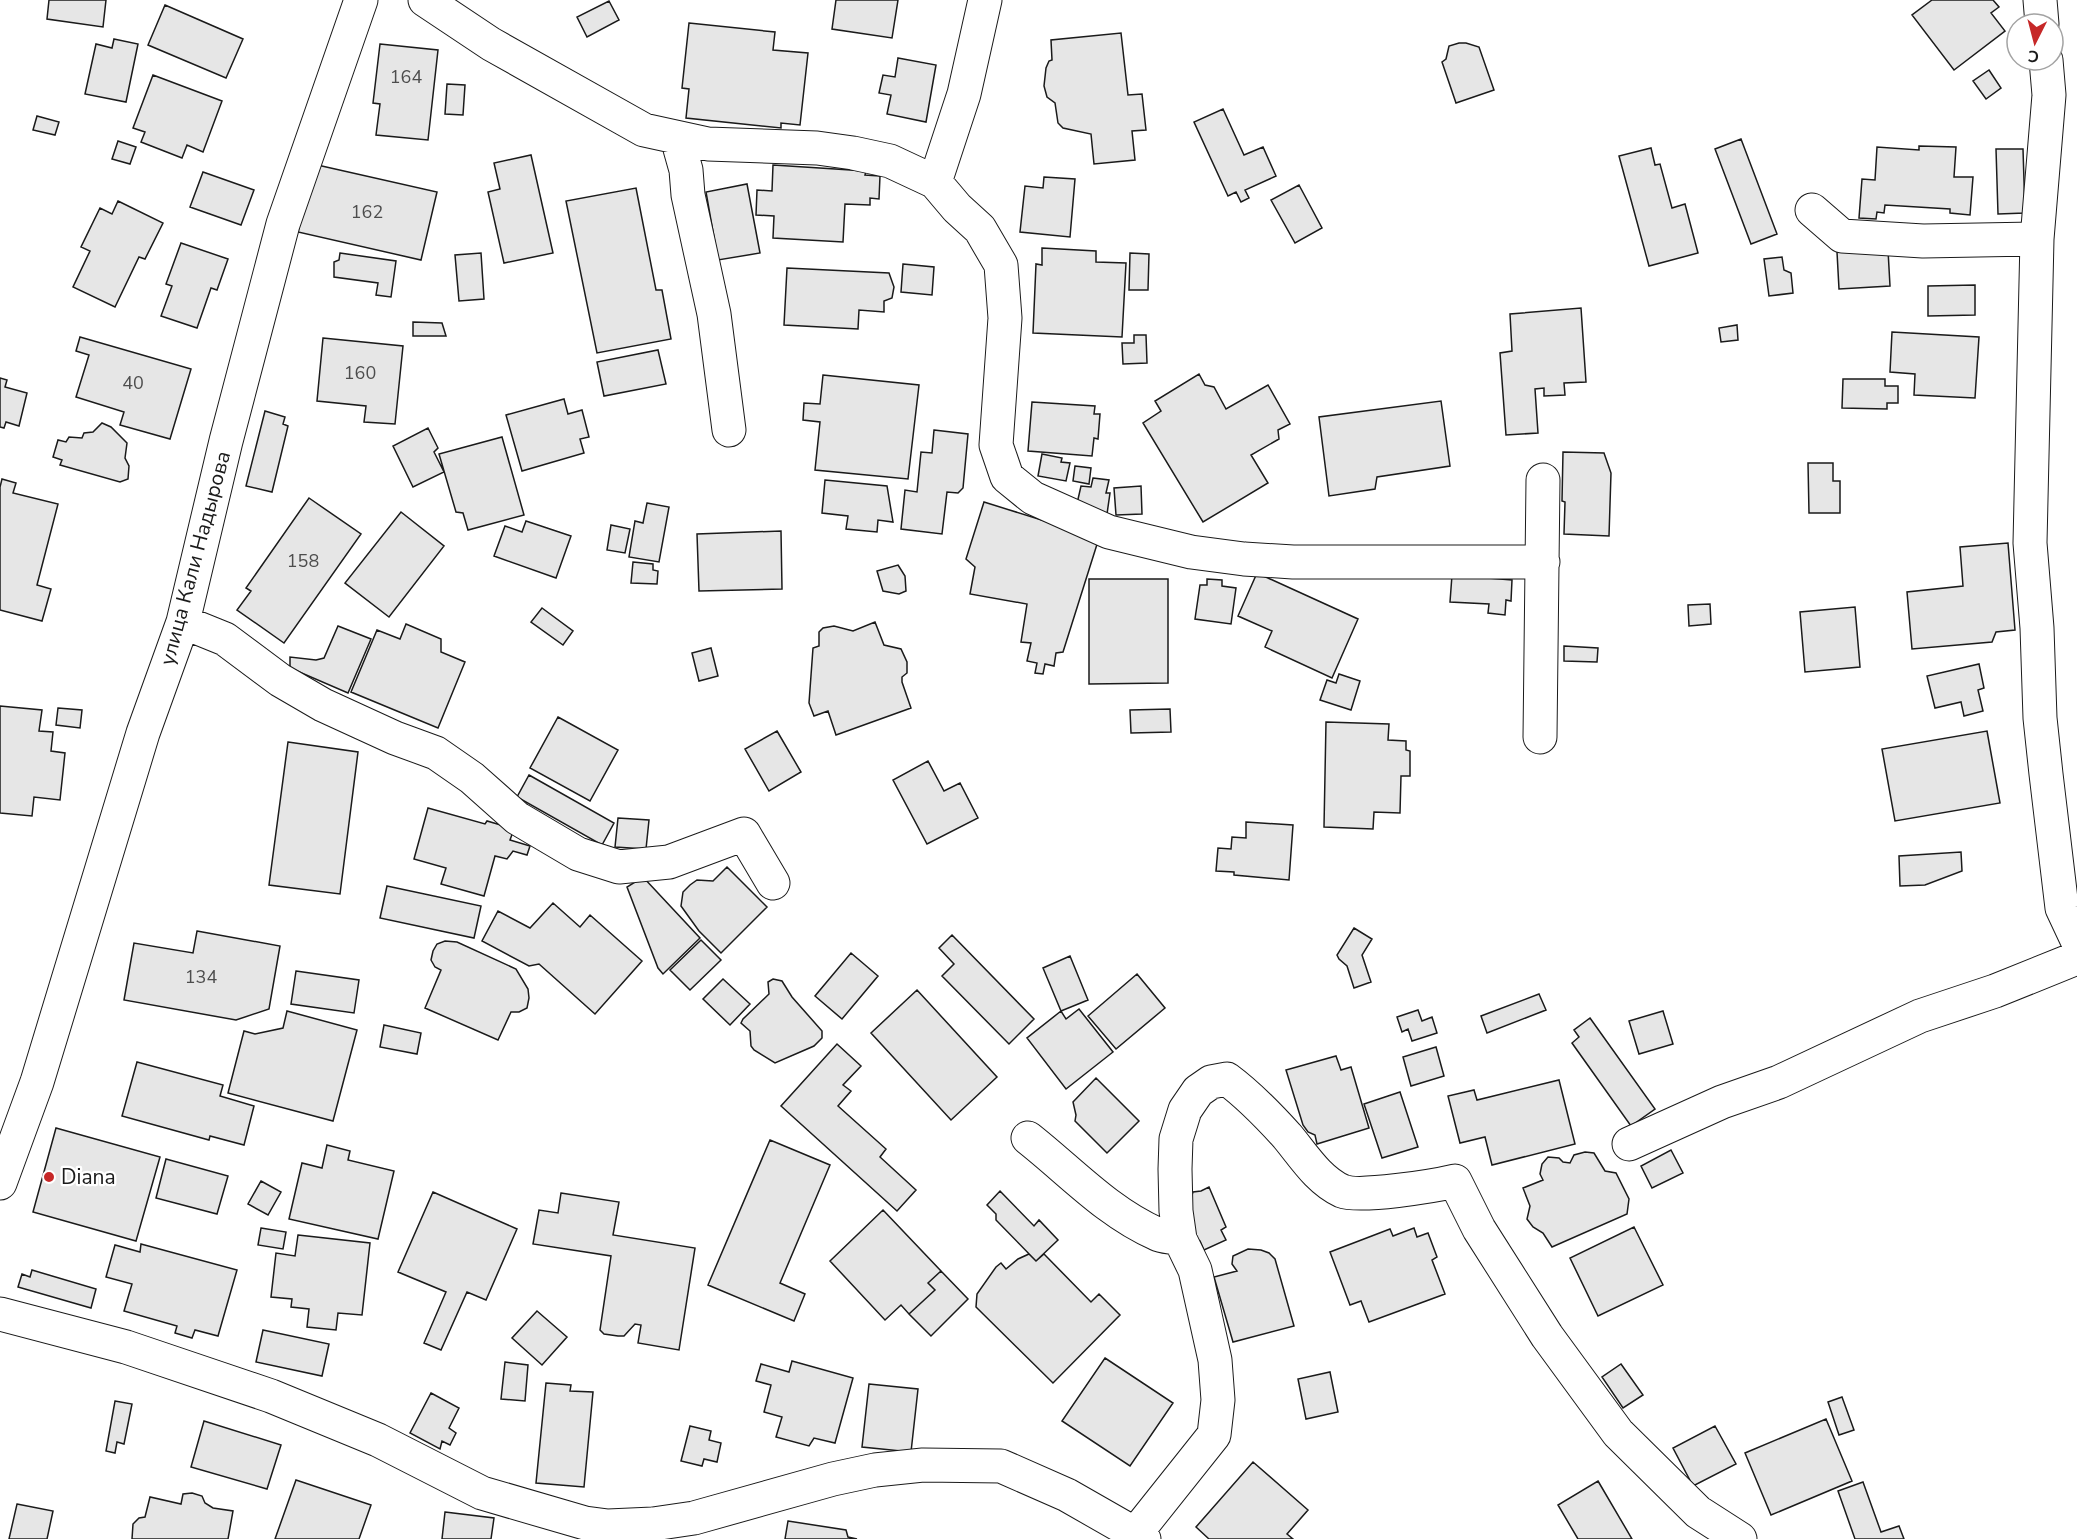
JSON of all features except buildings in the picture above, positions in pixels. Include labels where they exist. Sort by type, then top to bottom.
[{"type":"street","name":"улица Кали Надырова","points":[[0,1183],[37,1082],[142,733],[183,621],[226,441],[283,224],[361,0]]},
{"type":"street","points":[[425,0],[491,44],[644,130],[708,144],[817,148],[853,153],[890,161],[935,182],[957,208],[980,229],[1001,265],[1005,318],[996,445],[1007,477],[1033,498],[1108,532],[1191,552],[1244,559],[1293,562],[1543,562]]},
{"type":"street","points":[[935,182],[964,94],[985,0]]},
{"type":"street","points":[[2047,72],[2049,95],[2037,238],[2030,543],[2037,628],[2040,718],[2062,908],[2077,940]]},
{"type":"street","points":[[677,138],[686,170],[688,195],[714,314],[729,430]]},
{"type":"street","points":[[1812,210],[1842,236],[1923,241],[2037,238]]},
{"type":"street","points":[[1540,737],[1543,480]]},
{"type":"street","points":[[183,621],[225,639],[280,680],[323,705],[395,738],[436,753],[472,778],[517,818],[578,854],[619,867],[669,862],[744,834],[773,883]]},
{"type":"street","points":[[1629,1144],[1722,1102],[1779,1082],[1920,1016],[1995,991],[2077,958]]},
{"type":"street","points":[[964,1443],[1004,1457],[1140,1537],[1214,1435],[1218,1400],[1215,1360],[1195,1270],[1180,1239],[1176,1211],[1176,1139],[1185,1110],[1197,1091],[1211,1082],[1227,1080],[1249,1096],[1321,1177],[1342,1191],[1358,1194],[1431,1187],[1455,1181],[1479,1228],[1547,1336],[1618,1433],[1698,1512],[1740,1539]]},
{"type":"street","points":[[1028,1138],[1062,1165],[1088,1190],[1124,1215],[1158,1235],[1180,1239]]},
{"type":"street","points":[[0,1314],[126,1347],[271,1396],[378,1440],[482,1492],[585,1531],[608,1526],[652,1524],[694,1518],[833,1479],[874,1470],[1004,1457]]},
{"type":"place","name":"Diana","points":[[49,1177]]}]
